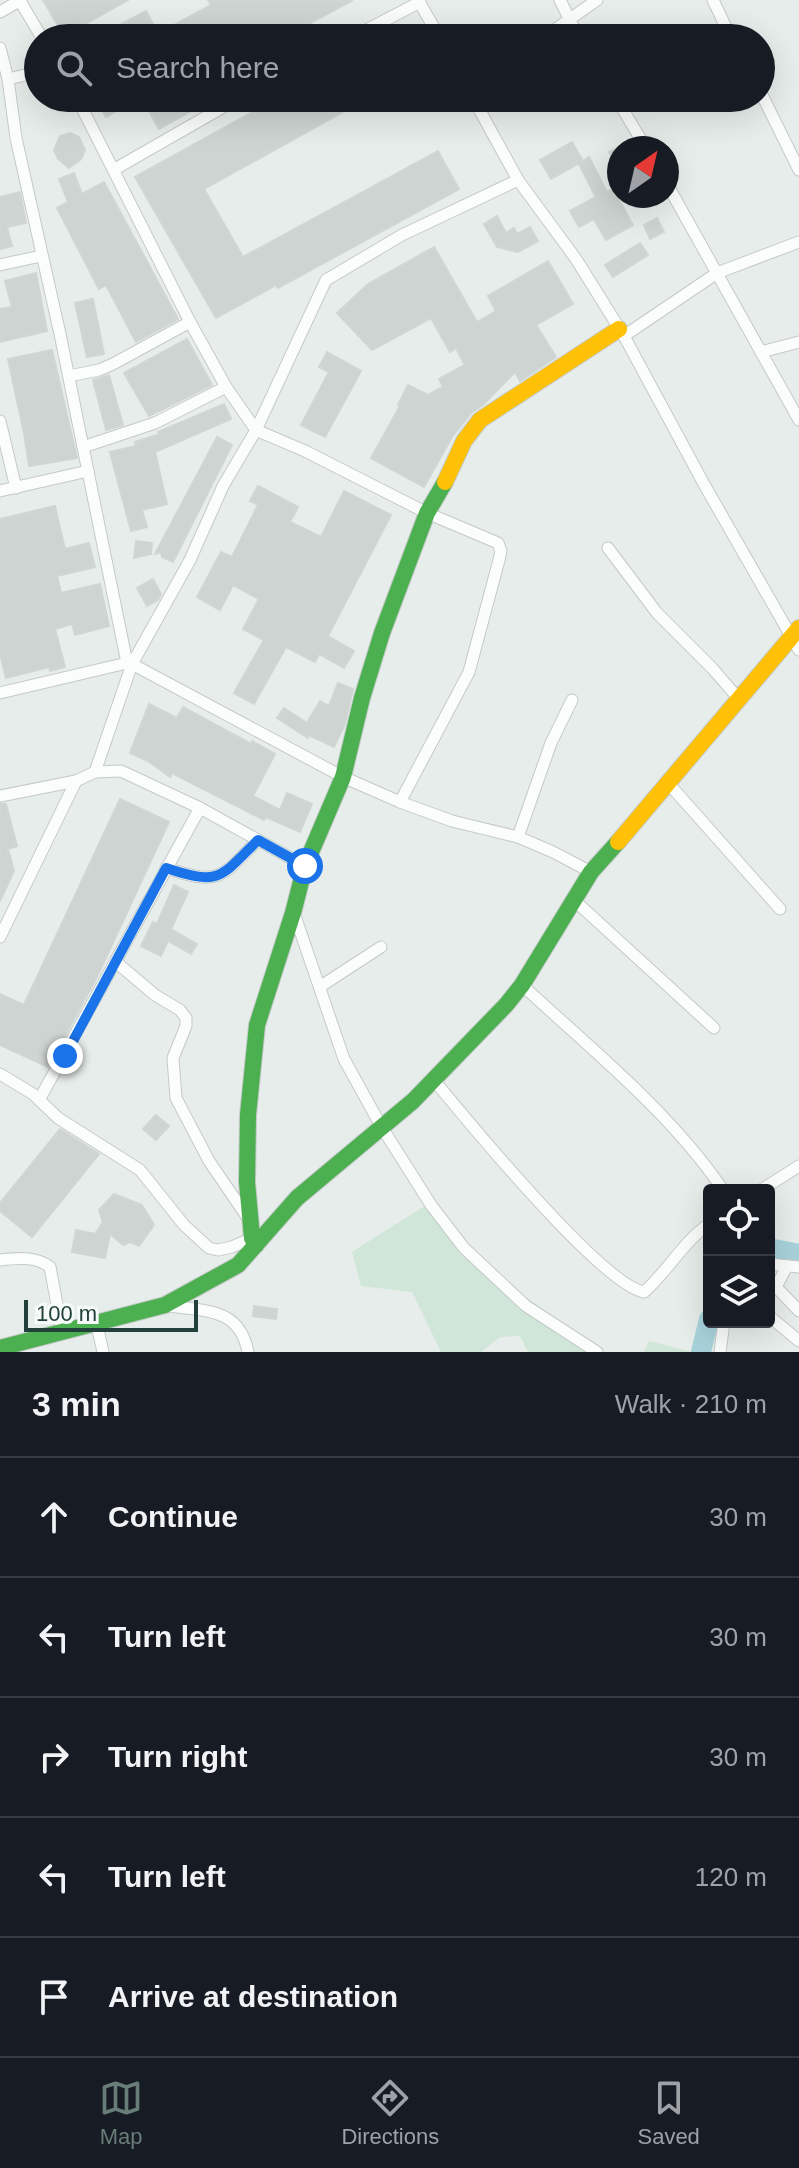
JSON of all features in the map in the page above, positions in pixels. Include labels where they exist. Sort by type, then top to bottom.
[{"type":"street","points":[[0,12],[21,0],[34,24]]},
{"type":"street","points":[[560,0],[571,24]]},
{"type":"street","points":[[564,24],[597,0]]},
{"type":"street","points":[[713,0],[724,24]]},
{"type":"street","points":[[377,24],[419,1],[432,24]]},
{"type":"street","points":[[0,48],[8,79],[16,138],[130,664]]},
{"type":"street","points":[[8,79],[24,75]]},
{"type":"street","points":[[84,112],[190,322],[226,387],[256,430],[305,451],[427,513],[498,543],[501,551],[469,672],[400,802]]},
{"type":"street","points":[[115,169],[215,112]]},
{"type":"street","points":[[0,1074],[21,1085],[58,1118],[140,1170],[184,1225],[209,1248],[232,1247],[254,1236],[413,1101],[506,1005],[522,985],[591,872],[669,784],[738,698],[796,638],[705,486],[622,332],[576,259],[518,180],[481,112]]},
{"type":"street","points":[[624,112],[639,136]]},
{"type":"street","points":[[770,112],[799,170]]},
{"type":"street","points":[[95,772],[130,664],[190,560],[223,486],[256,430],[326,280],[402,235],[518,180]]},
{"type":"street","points":[[679,205],[799,420]]},
{"type":"street","points":[[11,1348],[62,1331],[97,1325],[165,1305],[238,1265],[254,1236],[247,1182],[252,1064],[263,1004],[305,866],[343,777],[382,633],[427,513],[438,499],[466,434],[480,420],[717,273],[799,242]]},
{"type":"street","points":[[0,265],[41,256]]},
{"type":"street","points":[[69,376],[99,370],[190,322]]},
{"type":"street","points":[[761,352],[799,342]]},
{"type":"street","points":[[83,447],[155,423],[226,387]]},
{"type":"street","points":[[0,421],[16,488]]},
{"type":"street","points":[[0,491],[88,471]]},
{"type":"street","points":[[608,548],[657,613],[738,698]]},
{"type":"street","points":[[0,693],[130,664],[343,777],[452,821],[518,837],[591,872]]},
{"type":"street","points":[[518,837],[551,743],[572,700]]},
{"type":"street","points":[[0,796],[76,781],[95,772],[121,771],[200,808],[305,866]]},
{"type":"street","points":[[0,937],[76,781]]},
{"type":"street","points":[[669,784],[780,909]]},
{"type":"street","points":[[39,1100],[200,808]]},
{"type":"street","points":[[166,868],[206,879],[215,878],[227,872],[258,840]]},
{"type":"street","points":[[574,900],[714,1028]]},
{"type":"street","points":[[293,913],[344,1059],[381,1126],[431,1205],[464,1248],[526,1306],[597,1352]]},
{"type":"street","points":[[321,986],[381,947]]},
{"type":"street","points":[[116,962],[155,995],[180,1010],[186,1018],[186,1026],[173,1058],[176,1098],[254,1236]]},
{"type":"street","points":[[522,985],[674,1127],[719,1184]]},
{"type":"street","points":[[433,1079],[571,1235],[612,1276],[633,1290],[644,1292],[650,1287],[703,1228]]},
{"type":"street","points":[[770,1184],[799,1166]]},
{"type":"street","points":[[0,1260],[30,1259],[43,1261],[50,1267],[62,1331]]},
{"type":"street","points":[[793,1267],[776,1287],[799,1311]]},
{"type":"street","points":[[165,1305],[231,1319],[241,1328],[248,1352]]},
{"type":"street","points":[[775,1321],[799,1341]]},
{"type":"street","points":[[97,1325],[103,1352]]},
{"type":"street","points":[[720,1352],[723,1328]]},
{"type":"green space","points":[[426,1205],[519,1292],[602,1352],[528,1352],[520,1336],[500,1337],[481,1352],[441,1352],[412,1292],[361,1286],[352,1252]]},
{"type":"green space","points":[[649,1341],[693,1352],[644,1352]]},
{"type":"building","points":[[43,0],[128,0],[85,24],[57,24]]},
{"type":"building","points":[[208,0],[353,0],[311,24],[176,24],[211,5]]},
{"type":"building","points":[[146,11],[153,24],[122,24]]},
{"type":"building","points":[[150,112],[190,112],[159,129]]},
{"type":"building","points":[[253,112],[343,112],[204,189],[243,257],[438,151],[459,189],[278,288],[276,285],[216,318],[135,177]]},
{"type":"building","points":[[70,133],[79,137],[85,150],[81,159],[69,168],[58,159],[54,150],[60,136]]},
{"type":"building","points":[[572,142],[583,161],[551,179],[540,160]]},
{"type":"building","points":[[589,157],[607,192],[607,208],[623,208],[633,225],[606,240],[594,219],[579,227],[570,211],[596,197],[579,164]]},
{"type":"building","points":[[74,173],[82,194],[104,182],[178,319],[136,342],[106,285],[99,289],[57,208],[68,202],[59,179]]},
{"type":"building","points":[[20,192],[26,223],[7,227],[12,246],[0,249],[0,197]]},
{"type":"building","points":[[497,216],[506,233],[514,228],[517,234],[530,227],[538,241],[518,252],[497,247],[484,224]]},
{"type":"building","points":[[657,218],[664,232],[650,239],[644,225]]},
{"type":"building","points":[[640,243],[648,255],[613,277],[605,265]]},
{"type":"building","points":[[434,247],[477,322],[496,311],[488,296],[548,261],[573,304],[536,325],[556,357],[520,381],[515,372],[472,412],[452,437],[424,487],[371,458],[408,385],[428,395],[443,387],[439,379],[465,365],[456,348],[450,352],[431,318],[372,350],[337,313],[368,284]]},
{"type":"building","points":[[36,273],[47,331],[0,342],[0,309],[12,307],[5,281]]},
{"type":"building","points":[[93,299],[104,354],[87,357],[75,303]]},
{"type":"building","points":[[187,339],[212,385],[149,416],[124,373]]},
{"type":"building","points":[[52,350],[77,458],[29,466],[8,359]]},
{"type":"building","points":[[327,352],[361,371],[325,437],[301,425],[329,372],[319,367]]},
{"type":"building","points":[[109,375],[123,425],[106,430],[93,380]]},
{"type":"building","points":[[224,404],[231,419],[155,452],[167,504],[142,510],[147,527],[131,531],[110,452],[136,446],[135,442],[160,434],[158,432]]},
{"type":"building","points":[[217,437],[232,445],[173,562],[162,557],[161,552],[155,554]]},
{"type":"building","points":[[258,486],[298,507],[290,522],[321,537],[344,491],[391,515],[328,636],[354,651],[344,668],[319,654],[315,662],[286,647],[254,704],[234,693],[264,640],[243,629],[259,599],[233,585],[220,610],[197,597],[221,552],[232,557],[258,505],[250,501]]},
{"type":"building","points":[[55,506],[65,549],[89,543],[95,567],[57,576],[61,593],[100,584],[109,626],[75,635],[72,624],[55,629],[65,667],[50,671],[49,667],[6,678],[0,654],[0,519]]},
{"type":"building","points":[[136,541],[152,543],[151,554],[134,558]]},
{"type":"building","points":[[153,579],[161,594],[158,600],[147,606],[137,588]]},
{"type":"building","points":[[338,683],[353,689],[345,724],[334,747],[309,735],[308,738],[277,718],[284,708],[307,723],[320,701],[329,706]]},
{"type":"building","points":[[149,704],[177,718],[183,707],[275,754],[253,796],[280,810],[287,793],[312,804],[300,832],[266,817],[264,820],[172,773],[170,777],[148,761],[130,753]]},
{"type":"building","points":[[120,799],[169,822],[97,977],[48,1067],[0,1045],[0,994],[24,1005]]},
{"type":"building","points":[[0,804],[6,804],[17,846],[8,849],[14,871],[0,901]]},
{"type":"building","points":[[174,885],[188,892],[171,929],[197,944],[191,954],[168,941],[161,956],[141,946],[153,922],[157,924]]},
{"type":"building","points":[[156,1115],[169,1126],[156,1140],[143,1129]]},
{"type":"building","points":[[60,1129],[99,1154],[32,1237],[0,1211],[0,1203]]},
{"type":"building","points":[[114,1194],[142,1205],[154,1225],[139,1246],[130,1242],[123,1245],[110,1234],[105,1258],[72,1252],[76,1230],[95,1234],[103,1222],[99,1210]]},
{"type":"building","points":[[254,1306],[277,1309],[276,1319],[253,1316]]},
{"type":"waterway","points":[[775,1249],[799,1254]]},
{"type":"waterway","points":[[701,1352],[707,1328]]},
{"type":"traffic: fast","points":[[256,1245],[252,1238],[247,1182],[248,1115],[257,1025],[305,866],[343,777],[382,633],[427,513],[445,482]]},
{"type":"traffic: fast","points":[[0,1348],[165,1305],[238,1265],[297,1198],[413,1101],[506,1005],[522,985],[591,872],[618,842]]},
{"type":"traffic: slow","points":[[445,482],[464,441],[480,420],[619,329]]},
{"type":"traffic: slow","points":[[618,842],[799,628]]},
{"type":"route","points":[[65,1056],[166,868],[206,879],[215,878],[227,872],[258,840],[305,866]]}]
